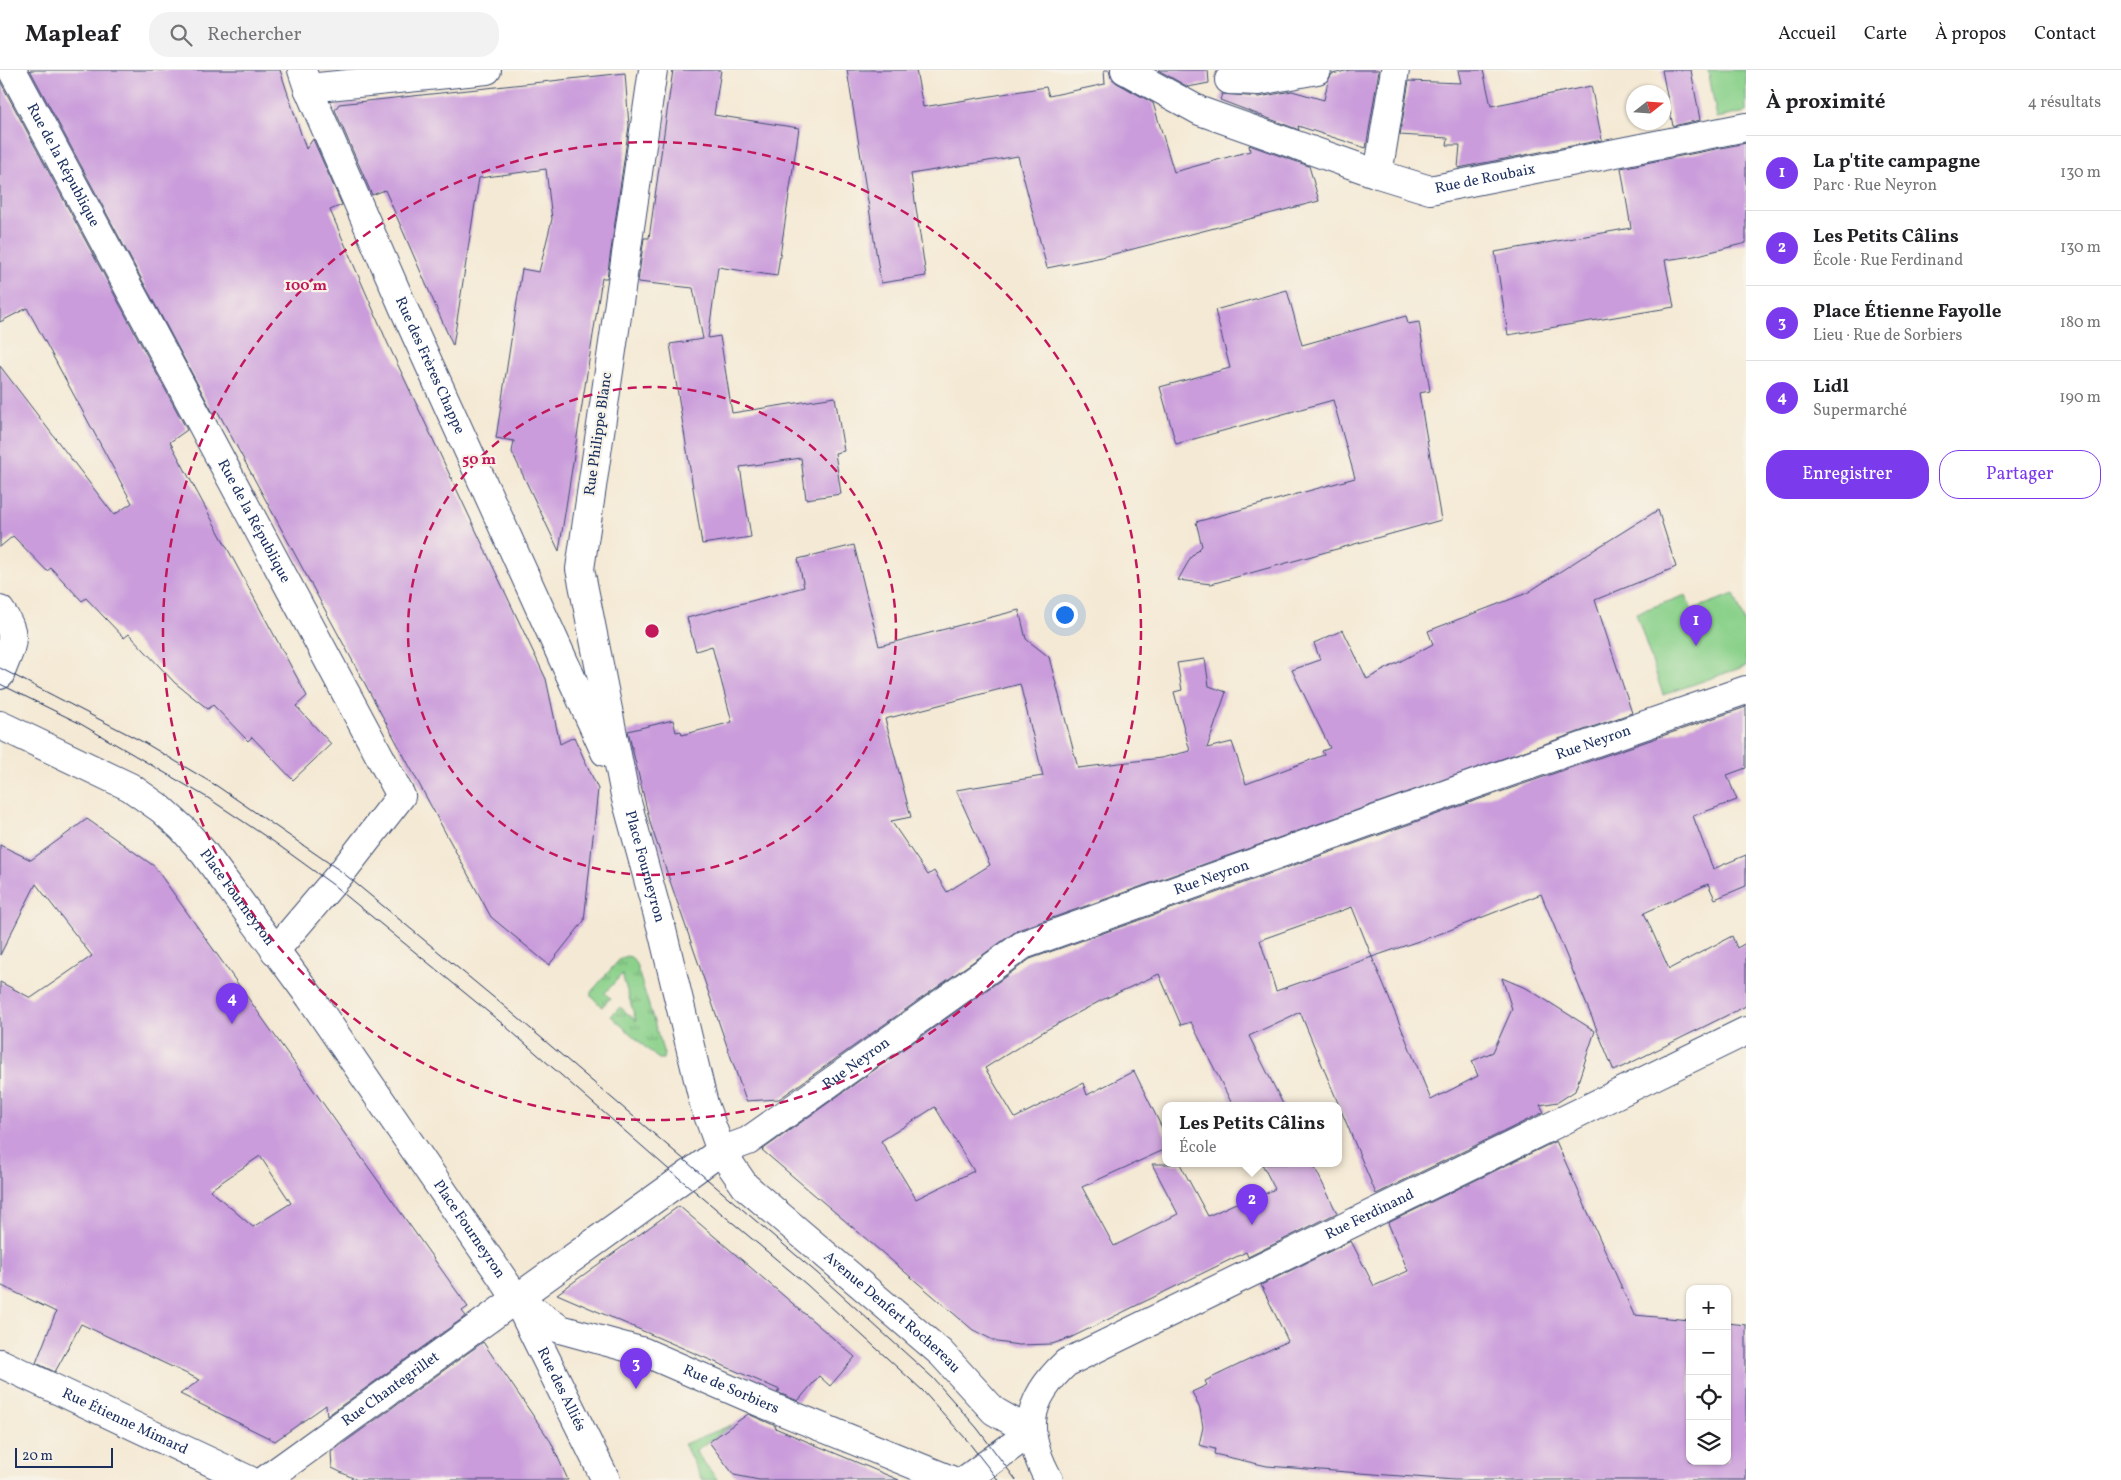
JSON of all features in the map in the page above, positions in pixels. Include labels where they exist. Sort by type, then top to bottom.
[{"type":"street","name":"Rue de la République","points":[[12,70],[401,796],[342,872],[275,951]]},
{"type":"street","points":[[305,79],[487,70]]},
{"type":"street","name":"Rue Philippe Blanc","points":[[625,795],[580,569],[653,70]]},
{"type":"street","name":"Rue de Roubaix","points":[[1125,70],[1200,111],[1378,174],[1430,190],[1746,127]]},
{"type":"street","points":[[1200,111],[1229,75],[1259,81],[1317,70]]},
{"type":"street","points":[[1378,174],[1395,70]]},
{"type":"street","name":"Rue des Frères Chappe","points":[[305,79],[404,309],[625,795]]},
{"type":"street","points":[[0,610],[8,621],[13,638],[0,675]]},
{"type":"street","name":"Rue Neyron","points":[[721,1151],[748,1141],[1023,945],[1456,790],[1746,690]]},
{"type":"street","name":"Place Fourneyron","points":[[0,725],[130,788],[161,809],[183,829],[204,853],[310,997],[516,1298]]},
{"type":"street","name":"Place Fourneyron","points":[[625,795],[662,930],[704,1104],[721,1151]]},
{"type":"street","name":"Rue Ferdinand","points":[[1031,1432],[1034,1404],[1049,1378],[1066,1363],[1746,1031]]},
{"type":"street","points":[[516,1298],[721,1151]]},
{"type":"street","name":"Avenue Denfert Rochereau","points":[[721,1151],[745,1186],[941,1353],[994,1411],[1031,1432]]},
{"type":"street","name":"Rue Chantegrillet","points":[[264,1480],[516,1298]]},
{"type":"street","name":"Rue des Alliés","points":[[516,1298],[606,1480]]},
{"type":"street","name":"Rue de Sorbiers","points":[[516,1298],[560,1329],[644,1352],[757,1401],[951,1480]]},
{"type":"street","name":"Rue Étienne Mimard","points":[[0,1363],[249,1480]]},
{"type":"street","points":[[965,1480],[1031,1432],[1037,1457],[1049,1480]]},
{"type":"green space","points":[[1708,70],[1746,70],[1746,112],[1717,118]]},
{"type":"green space","points":[[1734,594],[1746,626],[1746,666],[1663,695],[1636,613],[1686,595],[1691,610]]},
{"type":"green space","points":[[626,956],[631,957],[636,964],[664,1054],[663,1059],[656,1057],[611,1016],[620,1007],[636,1021],[622,974],[605,993],[610,998],[602,1007],[591,996],[591,992],[619,960]]},
{"type":"green space","points":[[734,1424],[695,1451],[718,1480],[702,1480],[684,1444]]},
{"type":"building","points":[[30,70],[280,70],[306,149],[313,139],[342,205],[330,210],[388,344],[546,679],[560,744],[574,737],[598,789],[584,921],[549,965],[491,917],[217,410],[213,413]]},
{"type":"building","points":[[673,70],[721,70],[714,115],[799,128],[777,276],[718,267],[708,338],[720,336],[732,413],[835,397],[844,451],[835,453],[841,494],[806,499],[801,458],[740,467],[751,537],[702,544],[670,344],[703,339],[693,288],[638,282],[644,238],[649,238]]},
{"type":"building","points":[[847,70],[916,70],[923,107],[1046,87],[1049,96],[1105,84],[1104,70],[1109,70],[1111,78],[1117,83],[1153,103],[1174,172],[1250,151],[1249,145],[1309,166],[1319,201],[1102,257],[1047,268],[1018,156],[911,174],[926,276],[881,283]]},
{"type":"building","points":[[1158,70],[1208,70],[1209,83],[1188,87]]},
{"type":"building","points":[[1350,70],[1379,70],[1366,148],[1298,126],[1299,130],[1220,100],[1222,94],[1259,97],[1292,91],[1324,100],[1328,81],[1332,74]]},
{"type":"building","points":[[1458,70],[1483,70],[1491,106],[1591,86],[1602,140],[1458,168],[1460,145],[1447,145],[1448,138],[1400,135],[1409,81],[1461,83]]},
{"type":"building","points":[[1662,70],[1691,70],[1700,120],[1673,126],[1671,116],[1671,85],[1665,85]]},
{"type":"building","points":[[625,73],[629,126],[607,278],[602,278],[559,551],[512,452],[514,441],[496,438],[522,269],[539,272],[552,219],[546,169],[479,178],[453,346],[385,190],[372,195],[335,110],[339,104]]},
{"type":"building","points":[[0,81],[187,430],[170,442],[307,696],[296,706],[331,744],[293,780],[252,737],[248,741],[213,705],[208,709],[175,683],[129,634],[124,638],[86,598],[82,601],[51,568],[47,571],[13,536],[0,547],[0,366],[114,515],[132,503],[27,308],[0,322]]},
{"type":"building","points":[[1746,143],[1746,243],[1694,256],[1665,260],[1674,307],[1508,335],[1495,252],[1631,228],[1621,168]]},
{"type":"building","points":[[1287,290],[1302,345],[1406,316],[1408,324],[1419,322],[1430,391],[1419,393],[1441,520],[1211,584],[1178,580],[1191,557],[1202,546],[1196,522],[1355,478],[1333,400],[1176,444],[1160,387],[1230,368],[1215,310]]},
{"type":"building","points":[[1658,510],[1676,567],[1595,600],[1632,713],[1018,930],[779,1099],[746,1101],[651,826],[628,731],[673,720],[676,732],[681,731],[682,735],[732,722],[712,646],[696,651],[687,618],[804,587],[798,559],[854,545],[879,646],[1019,610],[1026,639],[1049,657],[1078,768],[1161,758],[1190,751],[1174,692],[1182,690],[1177,663],[1205,659],[1209,686],[1226,692],[1207,748],[1232,742],[1246,784],[1324,755],[1322,751],[1330,748],[1292,670],[1320,660],[1314,643],[1343,630],[1367,679],[1433,644],[1428,631],[1527,593]],"holes":[[[1020,684],[1043,776],[956,790],[990,865],[947,892],[934,871],[928,875],[891,821],[911,817],[885,719]]]},
{"type":"building","points":[[1746,707],[1746,768],[1727,775],[1737,800],[1693,816],[1713,869],[1746,855],[1746,886],[1715,899],[1708,884],[1644,913],[1669,969],[1732,936],[1737,948],[1746,943],[1746,1006],[1614,1071],[1541,894],[1445,932],[1372,957],[1431,1100],[1478,1076],[1472,1061],[1493,1052],[1512,1009],[1502,978],[1528,989],[1595,1031],[1575,1091],[1558,1102],[1540,1105],[1544,1112],[1376,1194],[1342,1113],[1342,1102],[1338,1102],[1300,1012],[1249,1036],[1282,1102],[1231,1102],[1191,1022],[1181,1025],[1159,974],[1102,1000],[1046,1030],[985,1068],[1015,1118],[1083,1083],[1087,1095],[1134,1071],[1162,1128],[1162,1151],[1082,1187],[1114,1246],[1178,1214],[1152,1164],[1162,1164],[1162,1167],[1182,1167],[1208,1216],[1236,1203],[1242,1205],[1275,1189],[1264,1167],[1314,1167],[1337,1213],[1248,1257],[1246,1252],[1070,1338],[1052,1344],[1019,1345],[997,1342],[973,1330],[762,1150],[1030,959],[1480,799]],"holes":[[[1352,907],[1372,957],[1276,991],[1260,940]],[[935,1107],[974,1171],[916,1199],[881,1141]]]},
{"type":"building","points":[[87,819],[154,866],[468,1307],[462,1311],[466,1316],[327,1416],[326,1405],[275,1441],[180,1394],[200,1380],[81,1324],[55,1372],[36,1363],[56,1312],[0,1285],[0,982],[31,998],[92,956],[36,884],[0,955],[0,845],[31,860]],"holes":[[[260,1156],[291,1203],[253,1227],[210,1190]]]},
{"type":"building","points":[[1556,1141],[1634,1315],[1686,1320],[1686,1465],[1731,1465],[1731,1323],[1746,1325],[1746,1480],[1454,1480],[1267,1466],[1214,1454],[1215,1449],[1199,1445],[1203,1427],[1200,1409],[1192,1392],[1207,1385],[1205,1381],[1288,1341],[1261,1285],[1351,1241],[1374,1286],[1408,1271],[1388,1223]]},
{"type":"building","points":[[679,1206],[855,1357],[830,1386],[819,1376],[798,1401],[777,1392],[780,1390],[557,1294]]},
{"type":"building","points":[[483,1342],[551,1442],[568,1480],[357,1480],[332,1468],[331,1452]]},
{"type":"building","points":[[748,1414],[776,1426],[775,1428],[899,1480],[759,1480],[734,1475],[709,1442]]},
{"type":"tram line","points":[[0,668],[145,743],[217,786],[342,872],[504,1006],[817,1273],[933,1378],[977,1428],[1016,1480]]},
{"type":"tram line","points":[[0,684],[79,723],[208,798],[332,884],[504,1025],[667,1168],[806,1284],[922,1390],[966,1439],[998,1480]]},
{"type":"place","name":"La p'tite campagne","points":[[1696,646]]},
{"type":"place","name":"Lidl","points":[[232,1024]]},
{"type":"place","name":"Les Petits Câlins","points":[[1252,1225]]},
{"type":"place","name":"Place Étienne Fayolle","points":[[636,1389]]}]
